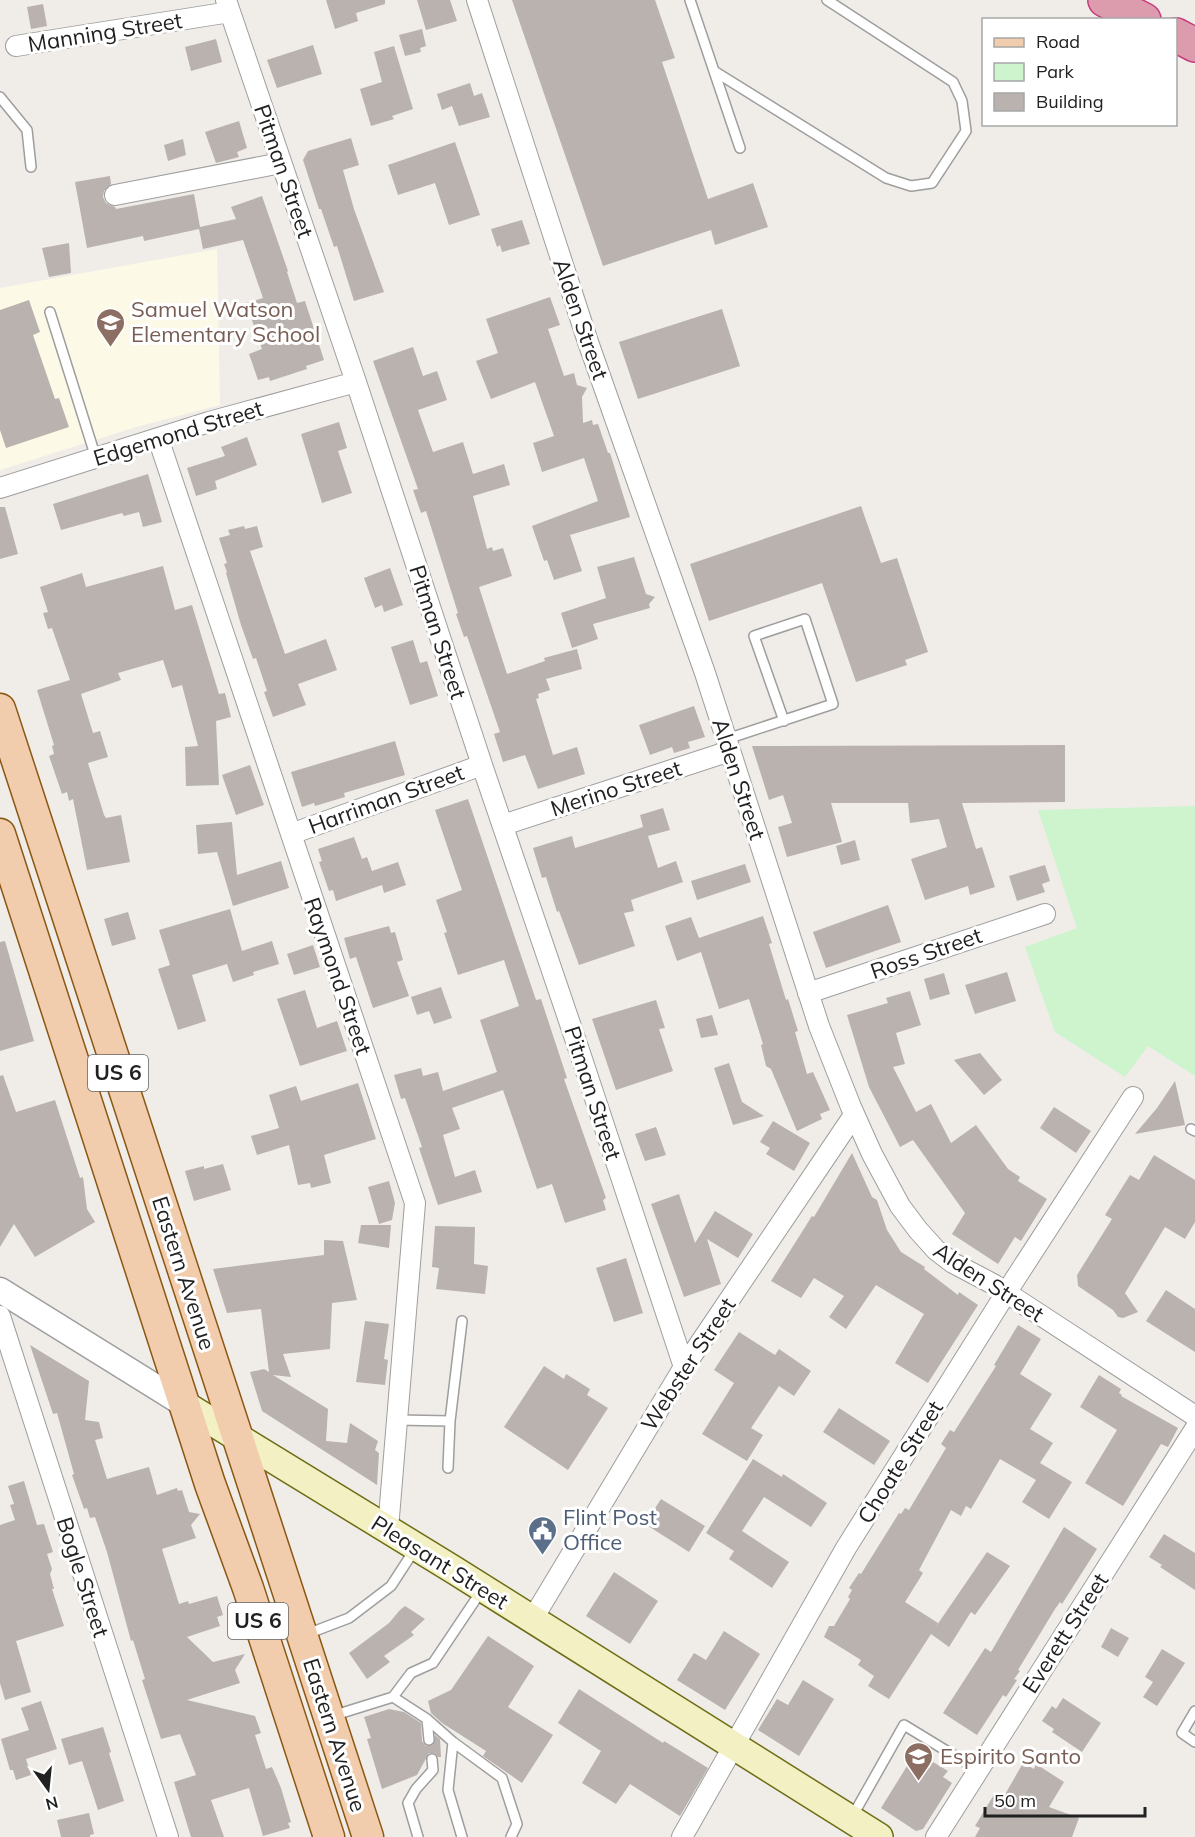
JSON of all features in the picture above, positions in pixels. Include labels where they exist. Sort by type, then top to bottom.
[{"type":"highway","points":[[1105,0],[1140,18]]},
{"type":"highway","points":[[1177,36],[1195,45]]},
{"type":"main road","name":"Eastern Avenue","points":[[0,709],[369,1837]]},
{"type":"main road","name":"Eastern Avenue","points":[[0,834],[7,881],[222,1520],[251,1598],[329,1837]]},
{"type":"main road","name":"Pleasant Street","points":[[185,1406],[238,1436],[388,1529],[879,1837]]},
{"type":"street","name":"Alden Street","points":[[477,0],[588,342],[705,674],[808,993],[854,1115],[888,1184],[926,1241],[953,1263],[1006,1293],[1195,1416]]},
{"type":"street","name":"Manning Street","points":[[16,46],[228,6]]},
{"type":"street","name":"Pitman Street","points":[[228,6],[582,1056],[684,1367]]},
{"type":"street","points":[[115,195],[281,163]]},
{"type":"street","name":"Edgemond Street","points":[[0,488],[158,438],[356,382]]},
{"type":"street","name":"Raymond Street","points":[[158,438],[415,1203],[388,1529]]},
{"type":"street","name":"Merino Street","points":[[503,825],[728,745]]},
{"type":"street","name":"Harriman Street","points":[[291,834],[482,765]]},
{"type":"street","name":"Ross Street","points":[[808,993],[1045,914]]},
{"type":"street","name":"Choate Street","points":[[682,1837],[846,1548],[1006,1293],[1133,1097]]},
{"type":"street","name":"Webster Street","points":[[532,1620],[684,1367],[854,1115]]},
{"type":"street","name":"Pleasant Street","points":[[0,1290],[185,1406]]},
{"type":"street","name":"Bogle Street","points":[[0,1316],[168,1837]]},
{"type":"street","name":"Everett Street","points":[[936,1837],[1195,1429]]},
{"type":"lane","points":[[690,0],[740,148]]},
{"type":"lane","points":[[714,71],[886,177],[911,186],[932,183],[966,131],[962,100],[953,82],[827,0]]},
{"type":"lane","points":[[0,97],[27,130],[31,167]]},
{"type":"lane","points":[[50,312],[96,458]]},
{"type":"lane","points":[[728,745],[833,704],[805,619],[754,636],[784,722]]},
{"type":"lane","points":[[448,1468],[450,1421],[462,1321]]},
{"type":"lane","points":[[397,1420],[450,1421]]},
{"type":"lane","points":[[303,1635],[349,1618],[391,1586],[416,1547]]},
{"type":"lane","points":[[330,1716],[393,1697],[411,1673],[433,1663],[483,1588]]},
{"type":"lane","points":[[393,1697],[426,1719],[502,1778],[517,1824],[511,1837]]},
{"type":"lane","points":[[1195,1711],[1182,1733],[1195,1742]]},
{"type":"lane","points":[[426,1719],[429,1740]]},
{"type":"lane","points":[[851,1819],[904,1725],[978,1770]]},
{"type":"lane","points":[[453,1742],[448,1790],[462,1837]]},
{"type":"lane","points":[[418,1837],[408,1803],[416,1789],[433,1770],[432,1759]]},
{"type":"shaded area","name":"Samuel Watson Elementary School","points":[[217,249],[220,405],[136,427],[0,470],[0,288]]},
{"type":"green space","points":[[1195,806],[1195,1076],[1148,1046],[1125,1077],[1055,1032],[1025,947],[1077,928],[1038,810]]},
{"type":"building","points":[[326,0],[385,0],[385,4],[356,13],[358,21],[335,29]]},
{"type":"building","points":[[417,0],[450,0],[457,21],[426,30]]},
{"type":"building","points":[[512,0],[655,0],[675,58],[662,62],[708,199],[753,183],[768,227],[715,245],[711,230],[603,266]]},
{"type":"building","points":[[43,4],[47,26],[31,29],[27,7]]},
{"type":"building","points":[[422,29],[426,46],[420,48],[421,52],[405,56],[399,35]]},
{"type":"building","points":[[216,39],[222,62],[191,71],[185,47]]},
{"type":"building","points":[[313,45],[322,74],[277,88],[267,60]]},
{"type":"building","points":[[394,46],[413,109],[392,116],[394,119],[371,126],[360,89],[382,82],[374,52]]},
{"type":"building","points":[[470,83],[474,96],[482,93],[490,117],[459,126],[452,106],[442,110],[437,94]]},
{"type":"building","points":[[239,121],[247,148],[237,152],[239,157],[216,163],[205,132]]},
{"type":"building","points":[[351,138],[359,165],[343,170],[354,209],[384,292],[354,301],[337,246],[334,247],[303,160],[308,151]]},
{"type":"building","points":[[183,139],[186,155],[168,161],[164,145]]},
{"type":"building","points":[[455,142],[480,215],[449,225],[435,183],[398,195],[388,165]]},
{"type":"building","points":[[110,176],[111,184],[104,191],[103,197],[106,203],[116,209],[194,194],[200,227],[236,219],[231,207],[262,196],[297,303],[305,301],[324,360],[306,366],[307,369],[270,381],[269,377],[258,380],[249,354],[262,349],[246,303],[263,298],[243,240],[203,249],[199,229],[144,241],[143,236],[87,248],[75,182]]},
{"type":"building","points":[[522,220],[530,244],[502,252],[500,245],[497,247],[491,229]]},
{"type":"building","points":[[69,243],[71,273],[49,277],[42,248]]},
{"type":"building","points":[[550,297],[560,325],[548,329],[564,376],[574,373],[577,385],[587,388],[582,397],[583,423],[592,420],[593,425],[598,424],[608,453],[610,453],[630,517],[570,535],[582,571],[554,580],[547,560],[544,561],[532,526],[598,501],[584,458],[542,472],[533,443],[554,436],[535,382],[491,399],[476,361],[498,353],[486,319]]},
{"type":"building","points":[[29,300],[40,332],[33,335],[55,399],[59,398],[69,427],[6,448],[0,430],[0,310]]},
{"type":"building","points":[[722,309],[740,366],[638,399],[619,342]]},
{"type":"building","points":[[413,347],[423,376],[437,371],[447,400],[418,410],[433,452],[463,442],[473,474],[504,464],[510,485],[473,496],[487,549],[492,547],[493,551],[503,548],[512,576],[479,587],[507,674],[545,661],[544,658],[577,649],[582,669],[546,679],[550,690],[538,694],[539,698],[536,699],[553,755],[577,747],[585,774],[538,789],[525,755],[503,762],[494,734],[500,732],[467,636],[464,637],[456,614],[458,613],[426,511],[421,513],[413,490],[418,489],[373,361]]},
{"type":"building","points":[[339,422],[347,448],[338,451],[352,493],[322,503],[301,434]]},
{"type":"building","points":[[247,437],[257,465],[215,481],[217,489],[196,496],[187,468],[225,456],[221,447]]},
{"type":"building","points":[[148,474],[162,522],[143,527],[139,512],[124,516],[122,513],[61,530],[53,504]]},
{"type":"building","points":[[861,506],[881,563],[897,558],[928,652],[905,660],[907,665],[856,682],[822,583],[709,621],[690,564]]},
{"type":"building","points":[[0,507],[5,507],[18,554],[0,559]]},
{"type":"building","points":[[244,526],[245,529],[257,526],[263,547],[250,551],[285,654],[326,639],[337,670],[298,684],[306,705],[273,717],[256,658],[253,659],[241,625],[219,538],[230,535],[228,530]]},
{"type":"building","points":[[634,557],[646,594],[655,597],[649,604],[650,608],[593,624],[598,639],[572,648],[561,613],[606,598],[597,567]]},
{"type":"building","points":[[163,566],[175,610],[192,605],[219,694],[225,693],[231,717],[216,721],[219,785],[186,786],[185,747],[198,746],[182,685],[172,688],[163,660],[118,673],[121,680],[81,694],[93,733],[100,731],[108,757],[88,763],[104,815],[106,818],[121,815],[130,862],[87,870],[73,799],[69,801],[67,792],[62,794],[49,756],[54,754],[52,746],[54,745],[37,690],[70,680],[52,628],[48,629],[43,613],[48,612],[40,587],[82,573],[86,587]]},
{"type":"building","points":[[390,568],[403,605],[384,612],[382,605],[375,608],[364,578]]},
{"type":"building","points":[[413,640],[420,663],[427,661],[438,696],[410,705],[391,647]]},
{"type":"building","points":[[694,706],[705,737],[688,742],[690,748],[674,753],[672,747],[650,755],[639,725]]},
{"type":"building","points":[[395,741],[405,775],[344,793],[345,797],[315,806],[314,803],[302,807],[291,772]]},
{"type":"building","points":[[1065,745],[1065,802],[962,803],[976,849],[982,847],[995,887],[970,895],[968,886],[925,900],[911,859],[947,847],[939,819],[910,823],[908,803],[831,803],[842,842],[787,857],[778,827],[792,823],[783,795],[769,800],[752,746]]},
{"type":"building","points":[[250,765],[264,805],[236,815],[222,775]]},
{"type":"building","points":[[468,799],[536,1000],[541,999],[567,1078],[564,1079],[606,1198],[603,1200],[606,1210],[565,1223],[552,1184],[537,1189],[503,1090],[452,1108],[460,1129],[443,1135],[455,1177],[475,1170],[482,1192],[438,1205],[419,1148],[422,1147],[405,1098],[401,1099],[394,1075],[421,1068],[423,1076],[438,1072],[443,1091],[497,1072],[480,1020],[519,1006],[504,960],[458,975],[444,933],[447,932],[436,900],[462,890],[435,810]]},
{"type":"building","points":[[663,808],[670,830],[648,836],[658,868],[676,861],[683,882],[631,900],[634,911],[624,913],[635,946],[579,965],[559,911],[557,912],[546,877],[542,878],[533,848],[572,836],[575,848],[643,827],[640,815]]},
{"type":"building","points":[[232,822],[237,875],[281,861],[289,888],[233,906],[217,852],[198,854],[196,825]]},
{"type":"building","points":[[354,837],[362,859],[367,857],[372,871],[398,862],[406,885],[384,893],[382,885],[336,901],[333,890],[329,891],[319,862],[322,861],[318,849]]},
{"type":"building","points":[[855,840],[860,860],[841,865],[836,846]]},
{"type":"building","points":[[745,864],[751,882],[697,900],[691,881]]},
{"type":"building","points":[[1045,865],[1050,881],[1042,884],[1045,892],[1017,901],[1009,876]]},
{"type":"building","points":[[888,905],[901,942],[826,968],[813,932]]},
{"type":"building","points":[[230,909],[242,951],[272,941],[279,964],[253,972],[254,975],[233,982],[227,964],[192,975],[206,1021],[178,1030],[158,969],[170,965],[159,930]]},
{"type":"building","points":[[128,912],[136,939],[112,946],[104,919]]},
{"type":"building","points":[[763,916],[786,1000],[788,999],[798,1031],[795,1032],[807,1074],[813,1072],[830,1110],[820,1114],[822,1119],[797,1131],[771,1069],[766,1066],[761,1045],[763,1044],[749,999],[719,1009],[701,952],[677,961],[665,926],[691,917],[699,938]]},
{"type":"building","points":[[389,926],[391,933],[395,932],[403,960],[397,962],[409,996],[373,1008],[356,957],[350,959],[344,938]]},
{"type":"building","points":[[5,941],[34,1041],[0,1051],[0,942]]},
{"type":"building","points":[[313,945],[320,967],[294,975],[287,954]]},
{"type":"building","points":[[1007,972],[1016,1001],[975,1014],[965,985]]},
{"type":"building","points":[[944,973],[950,994],[930,1000],[924,979]]},
{"type":"building","points":[[441,987],[452,1018],[434,1024],[429,1011],[417,1015],[411,997]]},
{"type":"building","points":[[305,990],[317,1028],[337,1021],[347,1051],[300,1066],[277,999]]},
{"type":"building","points":[[910,991],[921,1025],[896,1033],[905,1064],[893,1067],[916,1112],[931,1104],[951,1143],[976,1125],[1008,1169],[1020,1177],[1018,1181],[1047,1199],[1021,1241],[1015,1237],[998,1264],[952,1234],[965,1213],[913,1140],[900,1147],[869,1087],[847,1015],[888,1003],[886,998]]},
{"type":"building","points":[[656,1000],[665,1028],[659,1029],[673,1071],[616,1090],[592,1019]]},
{"type":"building","points":[[712,1015],[718,1035],[701,1038],[696,1019]]},
{"type":"building","points":[[980,1053],[1002,1080],[984,1095],[954,1060]]},
{"type":"building","points":[[729,1063],[742,1102],[764,1116],[733,1125],[714,1068]]},
{"type":"building","points":[[3,1075],[16,1112],[55,1100],[80,1178],[83,1177],[87,1209],[95,1222],[35,1257],[14,1224],[0,1247],[0,1076]]},
{"type":"building","points":[[1175,1081],[1185,1125],[1135,1134],[1157,1108]]},
{"type":"building","points":[[358,1083],[376,1139],[324,1155],[331,1183],[311,1188],[310,1183],[298,1185],[289,1145],[257,1155],[251,1136],[279,1128],[269,1095],[296,1086],[301,1101]]},
{"type":"building","points":[[1054,1107],[1091,1131],[1076,1153],[1040,1128]]},
{"type":"building","points":[[773,1121],[810,1143],[794,1171],[766,1154],[770,1148],[760,1142]]},
{"type":"building","points":[[656,1127],[666,1155],[645,1161],[635,1134]]},
{"type":"building","points":[[852,1153],[872,1197],[877,1200],[887,1230],[901,1252],[925,1267],[924,1269],[958,1295],[959,1292],[978,1305],[928,1383],[895,1363],[924,1314],[876,1285],[846,1329],[829,1317],[844,1296],[814,1278],[801,1298],[771,1281],[812,1216],[814,1217]]},
{"type":"building","points":[[1154,1155],[1195,1180],[1195,1222],[1185,1239],[1165,1227],[1125,1293],[1138,1312],[1123,1318],[1118,1317],[1113,1310],[1078,1286],[1077,1275],[1112,1219],[1105,1215],[1130,1175],[1139,1180]]},
{"type":"building","points":[[223,1164],[231,1190],[194,1201],[185,1171]]},
{"type":"building","points":[[389,1181],[395,1203],[392,1220],[379,1224],[368,1187]]},
{"type":"building","points":[[679,1194],[695,1243],[715,1211],[753,1234],[738,1258],[707,1239],[721,1284],[684,1297],[651,1204]]},
{"type":"building","points":[[361,1225],[391,1225],[389,1248],[358,1243]]},
{"type":"building","points":[[435,1226],[475,1227],[474,1264],[488,1266],[485,1294],[436,1289],[439,1268],[432,1267]]},
{"type":"building","points":[[324,1240],[343,1241],[357,1300],[332,1303],[330,1349],[283,1354],[291,1377],[273,1375],[328,1409],[326,1441],[347,1443],[350,1423],[378,1441],[375,1450],[379,1453],[377,1485],[262,1411],[250,1372],[264,1369],[269,1372],[261,1309],[227,1313],[213,1269],[324,1255]]},
{"type":"building","points":[[626,1258],[643,1313],[614,1322],[596,1268]]},
{"type":"building","points":[[1166,1290],[1195,1309],[1195,1352],[1146,1321]]},
{"type":"building","points":[[365,1321],[389,1324],[384,1359],[388,1360],[385,1385],[356,1382]]},
{"type":"building","points":[[1018,1325],[1041,1339],[1020,1374],[1052,1394],[1030,1429],[1053,1443],[1040,1463],[1072,1482],[1049,1519],[1022,1502],[1036,1480],[1000,1459],[971,1509],[966,1506],[961,1516],[951,1510],[919,1570],[923,1573],[905,1602],[938,1623],[935,1628],[987,1552],[1010,1566],[975,1615],[971,1612],[949,1647],[931,1634],[889,1699],[868,1686],[874,1676],[858,1665],[861,1660],[824,1637],[829,1626],[834,1626],[850,1599],[848,1597],[852,1590],[849,1588],[859,1573],[861,1574],[899,1513],[901,1514],[905,1508],[909,1510],[946,1448],[941,1444],[950,1430],[954,1432],[996,1366],[994,1365]]},
{"type":"building","points":[[739,1332],[775,1355],[779,1349],[811,1371],[794,1396],[779,1386],[751,1428],[763,1435],[747,1461],[702,1434],[734,1383],[714,1370]]},
{"type":"building","points":[[30,1345],[89,1381],[85,1420],[99,1422],[103,1438],[95,1440],[107,1479],[149,1467],[157,1495],[177,1488],[178,1491],[182,1490],[189,1512],[200,1514],[191,1525],[196,1538],[162,1549],[179,1604],[188,1601],[189,1604],[217,1596],[223,1615],[217,1617],[220,1626],[187,1637],[213,1662],[245,1654],[235,1670],[240,1683],[187,1700],[255,1716],[261,1733],[255,1735],[266,1769],[272,1767],[281,1788],[291,1822],[288,1823],[290,1828],[263,1836],[249,1788],[211,1800],[224,1837],[191,1837],[174,1782],[196,1775],[180,1734],[161,1739],[142,1680],[145,1679],[133,1640],[131,1641],[107,1552],[95,1517],[90,1518],[87,1508],[84,1509],[72,1475],[74,1474],[57,1413],[53,1414]]},
{"type":"building","points":[[544,1366],[564,1379],[566,1374],[590,1389],[587,1395],[608,1408],[568,1470],[504,1427]]},
{"type":"building","points":[[1099,1375],[1121,1389],[1119,1393],[1121,1396],[1178,1428],[1168,1447],[1161,1444],[1123,1506],[1085,1483],[1117,1430],[1080,1407]]},
{"type":"building","points":[[839,1408],[890,1441],[874,1465],[823,1432]]},
{"type":"building","points":[[753,1459],[782,1477],[783,1474],[827,1503],[811,1527],[764,1497],[742,1531],[789,1562],[772,1588],[729,1559],[734,1551],[706,1533]]},
{"type":"building","points":[[24,1481],[37,1525],[44,1524],[53,1552],[47,1554],[52,1569],[50,1574],[54,1589],[52,1589],[64,1626],[16,1641],[31,1692],[5,1700],[0,1683],[0,1525],[15,1520],[10,1505],[14,1504],[8,1486]]},
{"type":"building","points":[[661,1499],[705,1526],[689,1552],[645,1524]]},
{"type":"building","points":[[1064,1527],[1097,1549],[1062,1604],[1060,1602],[1055,1609],[1018,1670],[1020,1671],[1014,1679],[1017,1680],[1006,1697],[1003,1695],[977,1735],[943,1713],[985,1648],[991,1652]]},
{"type":"building","points":[[1164,1534],[1195,1553],[1195,1590],[1149,1557]]},
{"type":"building","points":[[614,1572],[658,1601],[630,1644],[586,1616]]},
{"type":"building","points":[[405,1606],[425,1619],[411,1632],[414,1635],[384,1656],[390,1662],[367,1679],[349,1653],[389,1623]]},
{"type":"building","points":[[1111,1628],[1129,1638],[1118,1657],[1101,1647]]},
{"type":"building","points":[[724,1631],[760,1654],[725,1710],[677,1680],[694,1653],[706,1660]]},
{"type":"building","points":[[488,1636],[534,1666],[508,1707],[553,1735],[522,1783],[483,1756],[486,1751],[442,1723],[431,1713],[428,1701],[451,1690]]},
{"type":"building","points":[[1162,1649],[1185,1663],[1157,1706],[1143,1697],[1153,1682],[1145,1677]]},
{"type":"building","points":[[803,1680],[834,1699],[799,1756],[758,1730],[777,1699],[788,1705]]},
{"type":"building","points":[[579,1689],[663,1743],[664,1741],[708,1768],[680,1816],[630,1784],[616,1804],[582,1783],[601,1751],[558,1723]]},
{"type":"building","points":[[1063,1698],[1101,1723],[1082,1752],[1052,1732],[1054,1729],[1042,1721],[1052,1706],[1056,1709]]},
{"type":"building","points":[[41,1701],[57,1749],[26,1759],[31,1775],[16,1780],[13,1770],[10,1770],[1,1739],[29,1730],[21,1708]]},
{"type":"building","points":[[389,1709],[404,1712],[421,1723],[422,1741],[426,1746],[433,1745],[435,1735],[440,1739],[441,1757],[429,1753],[417,1775],[382,1789],[367,1739],[371,1738],[364,1717]]},
{"type":"building","points":[[103,1727],[124,1801],[98,1810],[82,1761],[69,1765],[61,1739]]},
{"type":"building","points":[[912,1758],[929,1768],[933,1762],[948,1771],[943,1777],[952,1783],[923,1829],[916,1831],[881,1808]]},
{"type":"building","points":[[1023,1763],[1034,1769],[1036,1764],[1064,1782],[1049,1807],[1079,1818],[1072,1837],[975,1837],[980,1828],[975,1826],[995,1793],[1003,1798]]},
{"type":"building","points":[[89,1813],[94,1834],[90,1837],[61,1837],[57,1820]]},
{"type":"place","name":"Samuel Watson Elementary School","points":[[110,348]]},
{"type":"place","name":"Flint Post Office","points":[[542,1556]]},
{"type":"place","name":"Espirito Santo","points":[[919,1782]]}]
